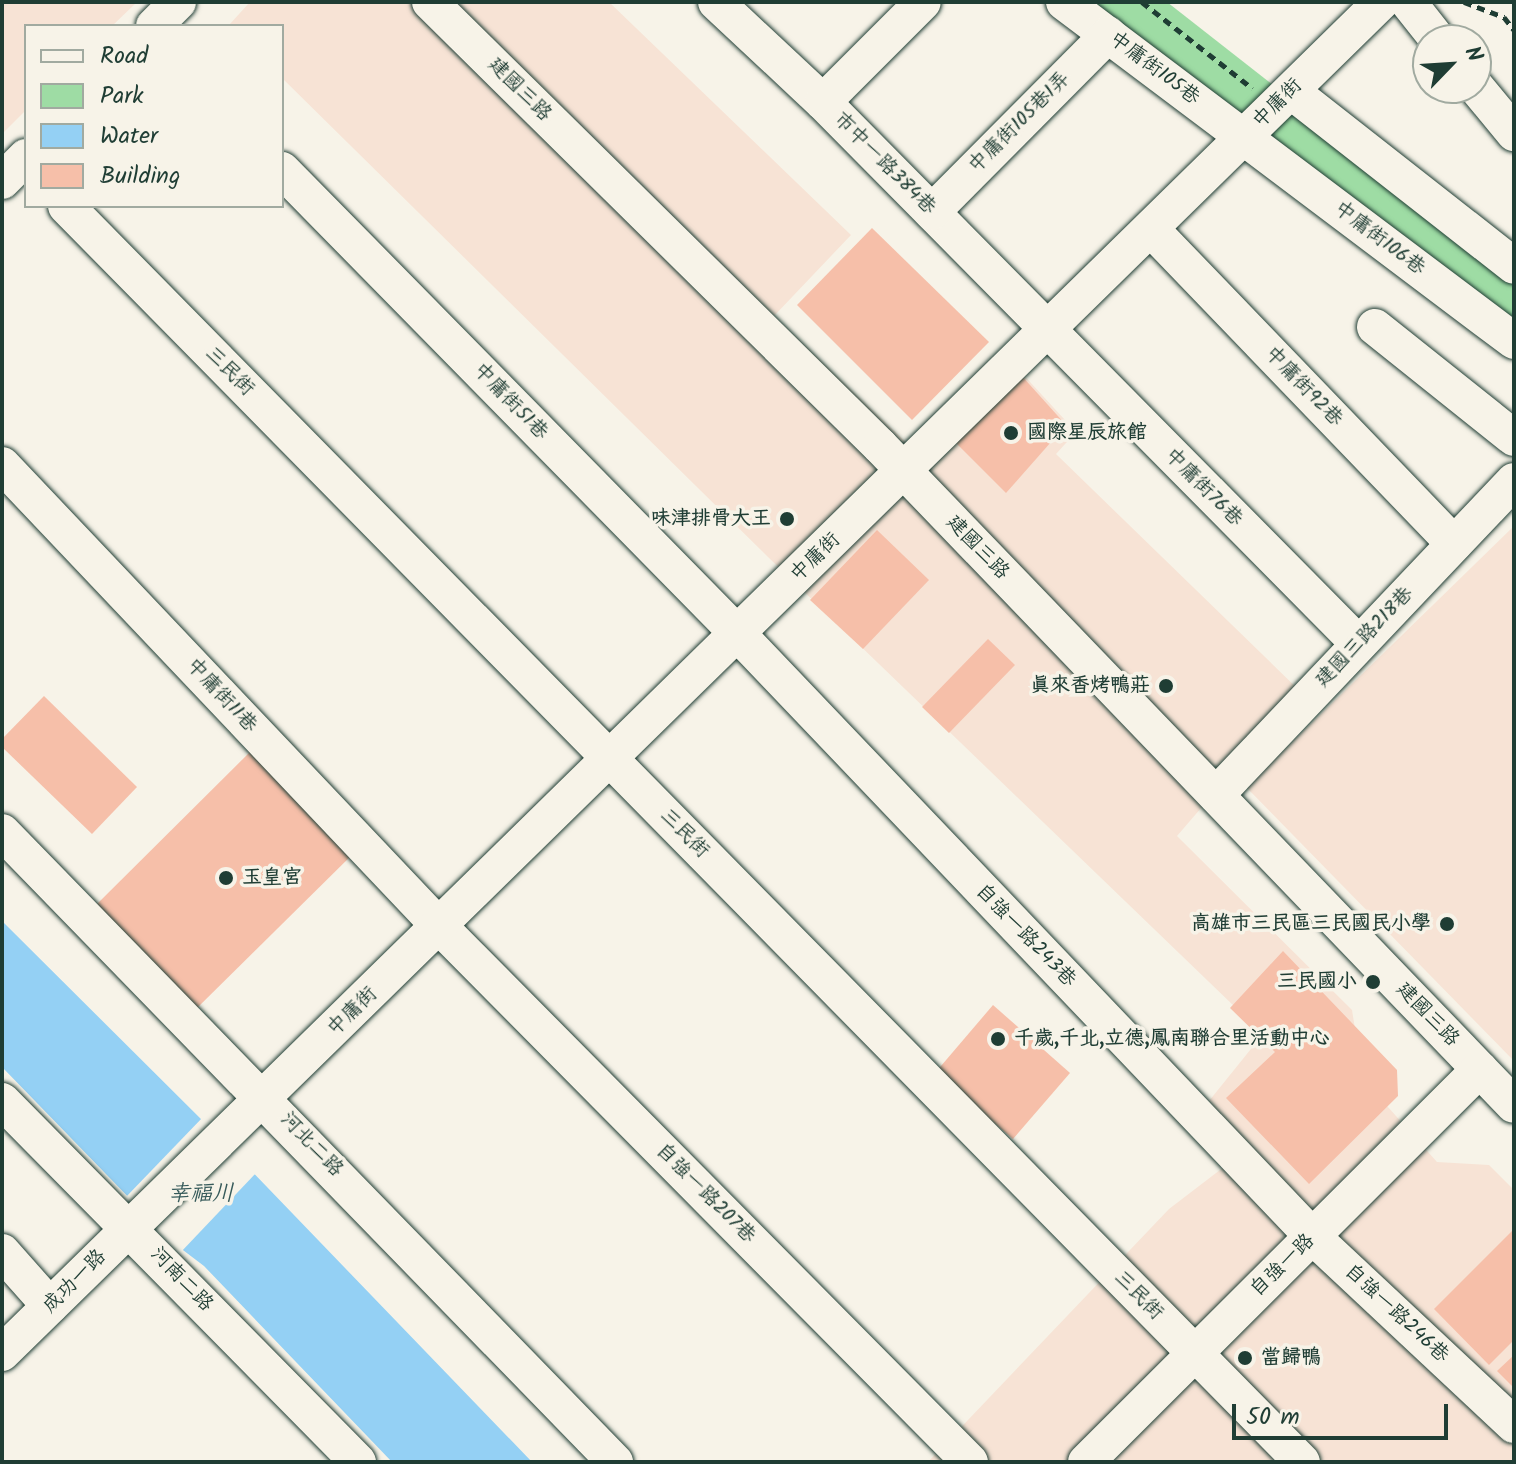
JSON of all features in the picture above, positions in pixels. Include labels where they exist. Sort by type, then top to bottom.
[{"type":"street","points":[[156,24],[178,2]]},
{"type":"street","name":"建國三路","points":[[430,2],[903,472],[1514,1105]]},
{"type":"street","name":"市中一路384巷","points":[[716,2],[823,102],[1046,332]]},
{"type":"street","name":"中庸街105巷","points":[[1064,2],[1245,137]]},
{"type":"street","name":"中庸街","points":[[138,1218],[440,927],[1381,2]]},
{"type":"street","points":[[1408,2],[1425,24]]},
{"type":"street","points":[[823,102],[916,4]]},
{"type":"street","name":"中庸街105巷1弄","points":[[932,212],[1108,35]]},
{"type":"street","points":[[1291,91],[1514,266]]},
{"type":"street","points":[[1490,104],[1514,133]]},
{"type":"street","name":"中庸街106巷","points":[[1245,137],[1514,341]]},
{"type":"street","name":"中庸街51巷","points":[[284,172],[738,634]]},
{"type":"street","name":"三民街","points":[[68,208],[1302,1462]]},
{"type":"street","name":"中庸街92巷","points":[[1151,229],[1454,544]]},
{"type":"street","points":[[1375,327],[1514,438]]},
{"type":"street","name":"中庸街76巷","points":[[1046,332],[1359,644]]},
{"type":"street","name":"中庸街11巷","points":[[2,465],[440,927]]},
{"type":"street","name":"建國三路218巷","points":[[1216,795],[1514,481]]},
{"type":"street","name":"自強一路243巷","points":[[738,634],[1313,1237]]},
{"type":"street","name":"河北二路","points":[[2,832],[257,1106],[615,1462]]},
{"type":"street","name":"自強一路207巷","points":[[440,927],[970,1462]]},
{"type":"street","name":"自強一路","points":[[1086,1462],[1480,1069]]},
{"type":"street","name":"河南二路","points":[[2,1101],[138,1218],[358,1462]]},
{"type":"street","name":"成功一路","points":[[2,1353],[138,1218]]},
{"type":"street","name":"自強一路246巷","points":[[1313,1237],[1514,1425]]},
{"type":"street","points":[[2,1252],[50,1306]]},
{"type":"path","points":[[1142,2],[1254,89]]},
{"type":"path","points":[[1464,2],[1504,17],[1514,30]]},
{"type":"shaded area","points":[[2,2],[137,2],[114,24],[24,24],[24,112],[2,134]]},
{"type":"shaded area","points":[[250,2],[609,2],[851,235],[774,316],[910,446],[1006,356],[1076,432],[1056,454],[1301,692],[1177,836],[1352,1010],[1363,1079],[1437,1162],[1489,1165],[1514,1190],[1514,1462],[928,1462],[1169,1209],[1250,1147],[1209,1101],[1263,1034],[768,557],[284,80],[284,24],[230,24]]},
{"type":"shaded area","name":"高雄市三民區三民國民小學","points":[[1514,526],[1514,1061],[1246,787]]},
{"type":"green space","points":[[1088,2],[1167,2],[1514,274],[1514,332]]},
{"type":"water","name":"幸福川","points":[[2,921],[212,1130],[532,1462],[392,1462],[204,1266],[171,1241],[2,1067]]},
{"type":"pier","points":[[204,1116],[258,1171],[180,1253],[125,1198]]},
{"type":"building","points":[[872,228],[989,342],[912,420],[797,305]]},
{"type":"building","name":"國際星辰旅館","points":[[1021,375],[1066,425],[1006,493],[955,442]]},
{"type":"building","points":[[877,530],[929,580],[863,649],[810,600]]},
{"type":"building","points":[[988,639],[1015,665],[949,733],[922,707]]},
{"type":"building","points":[[44,696],[137,787],[92,834],[2,747],[2,739]]},
{"type":"building","name":"玉皇宮","points":[[257,745],[358,849],[195,1010],[94,907]]},
{"type":"building","points":[[1283,951],[1397,1070],[1398,1096],[1309,1184],[1226,1098],[1275,1052],[1230,1008]]},
{"type":"building","name":"千歲,千北,立德,鳳南聯合里活動中心","points":[[993,1005],[1070,1073],[1013,1139],[935,1073]]},
{"type":"building","points":[[1514,1229],[1514,1340],[1489,1365],[1434,1309]]},
{"type":"building","points":[[1514,1355],[1514,1388],[1497,1371]]},
{"type":"place","name":"國際星辰旅館","points":[[1011,433]]},
{"type":"place","name":"味津排骨大王","points":[[787,519]]},
{"type":"place","name":"真來香烤鴨莊","points":[[1166,686]]},
{"type":"place","name":"玉皇宮","points":[[226,878]]},
{"type":"place","name":"高雄市三民區三民國民小學","points":[[1447,924]]},
{"type":"place","name":"三民國小","points":[[1373,982]]},
{"type":"place","name":"千歲,千北,立德,鳳南聯合里活動中心","points":[[998,1039]]},
{"type":"place","name":"當歸鴨","points":[[1245,1358]]}]
